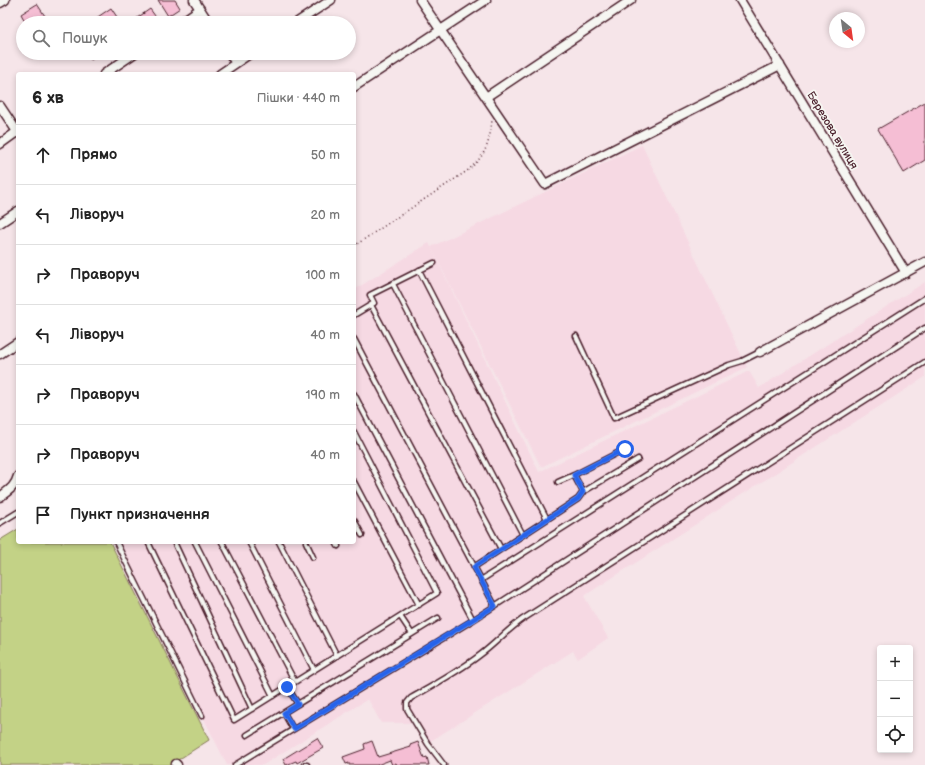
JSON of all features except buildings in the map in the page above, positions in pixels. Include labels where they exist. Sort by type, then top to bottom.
[{"type":"street","points":[[0,3],[5,0]]},
{"type":"street","points":[[194,0],[204,16]]},
{"type":"street","points":[[307,16],[331,0]]},
{"type":"street","points":[[420,0],[545,184],[780,65]]},
{"type":"street","points":[[356,86],[486,0]]},
{"type":"street","points":[[486,97],[631,0]]},
{"type":"street","name":"Березова вулиця","points":[[740,0],[906,273]]},
{"type":"street","points":[[190,16],[200,9]]},
{"type":"street","points":[[107,72],[125,60]]},
{"type":"street","points":[[223,72],[240,60]]},
{"type":"street","points":[[0,106],[16,129]]},
{"type":"street","points":[[0,144],[16,133]]},
{"type":"street","points":[[0,223],[16,212]]},
{"type":"street","points":[[760,352],[925,262]]},
{"type":"street","points":[[0,354],[16,343]]},
{"type":"street","points":[[0,497],[13,488],[16,484]]},
{"type":"lane","points":[[356,314],[374,303],[370,295],[434,263]]},
{"type":"lane","points":[[419,270],[547,519]]},
{"type":"lane","points":[[393,284],[523,535]]},
{"type":"lane","points":[[481,580],[925,298]]},
{"type":"lane","points":[[371,305],[501,549]]},
{"type":"lane","points":[[235,765],[473,620],[925,328]]},
{"type":"lane","points":[[576,336],[614,418],[729,364],[742,361],[760,352]]},
{"type":"lane","points":[[356,343],[495,606]]},
{"type":"lane","points":[[444,765],[428,744],[407,709],[407,703],[410,698],[460,669],[479,656],[522,619],[925,362]]},
{"type":"lane","points":[[356,398],[473,620]]},
{"type":"lane","points":[[149,544],[234,720],[437,593],[356,436]]},
{"type":"lane","points":[[558,482],[625,449]]},
{"type":"lane","points":[[474,567],[578,499],[583,492],[638,459]]},
{"type":"lane","points":[[574,475],[583,492]]},
{"type":"lane","points":[[356,486],[418,605]]},
{"type":"lane","points":[[0,523],[16,513]]},
{"type":"lane","points":[[356,524],[362,535]]},
{"type":"lane","points":[[117,544],[202,716]]},
{"type":"lane","points":[[175,544],[252,709]]},
{"type":"lane","points":[[196,544],[273,696]]},
{"type":"lane","points":[[223,544],[295,682]]},
{"type":"lane","points":[[250,544],[314,670]]},
{"type":"lane","points":[[280,544],[336,656]]},
{"type":"lane","points":[[307,544],[313,557]]},
{"type":"lane","points":[[400,616],[412,634]]},
{"type":"lane","points":[[247,735],[438,618]]},
{"type":"lane","points":[[287,687],[298,704]]},
{"type":"lane","points":[[284,713],[294,729]]},
{"type":"path","points":[[356,245],[467,171],[478,162],[486,150],[489,141],[494,108]]},
{"type":"shaded area","points":[[642,145],[747,367],[541,467],[431,247]]},
{"type":"shaded area","points":[[429,243],[539,472],[749,371],[759,388],[925,282],[925,377],[584,596],[608,638],[578,659],[573,651],[429,742],[419,723],[381,723],[368,699],[263,765],[227,765],[117,544],[356,544],[356,289]]},
{"type":"green space","points":[[16,530],[16,544],[111,544],[209,740],[170,765],[0,765],[0,540]]},
{"type":"route","points":[[287,687],[298,704],[284,713],[294,729],[495,606],[474,567],[578,499],[583,492],[574,475],[625,449]]}]
